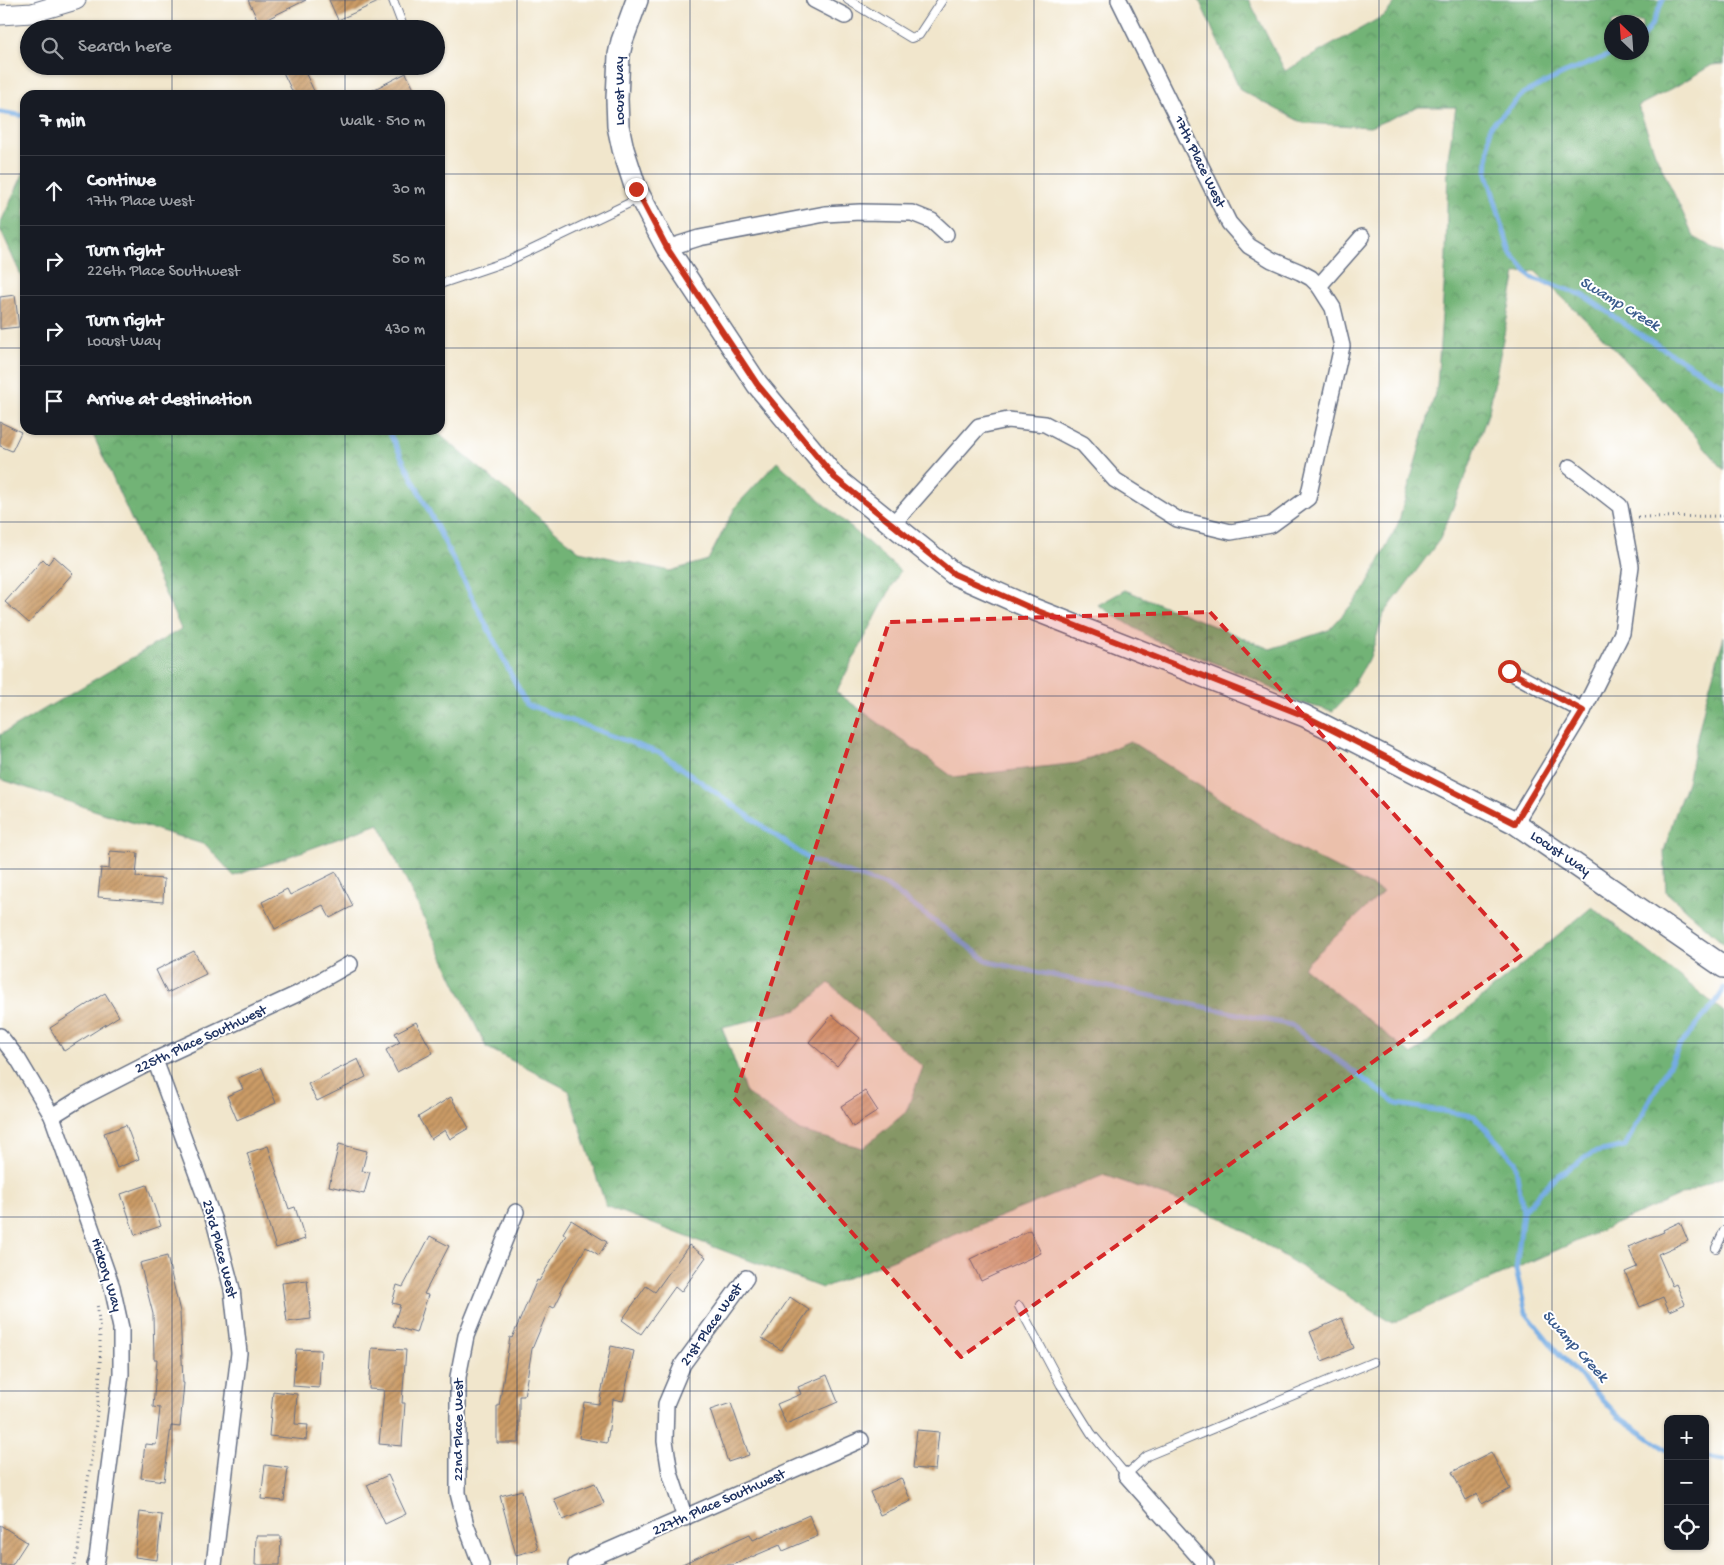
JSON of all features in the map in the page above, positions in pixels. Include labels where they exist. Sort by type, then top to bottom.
[{"type":"main road","name":"Locust Way","points":[[637,0],[618,55],[618,126],[630,174],[640,198],[667,248],[757,384],[835,478],[954,574],[1033,609],[1305,716],[1515,823],[1724,966]]},
{"type":"street","points":[[0,15],[32,13],[74,0]]},
{"type":"street","points":[[814,0],[845,16]]},
{"type":"street","name":"17th Place West","points":[[1119,0],[1229,223],[1249,246],[1272,260],[1300,272],[1319,286]]},
{"type":"street","points":[[667,248],[699,238],[825,214],[860,212],[912,213],[932,221],[946,234]]},
{"type":"street","points":[[893,524],[979,426],[1008,420],[1045,424],[1083,444],[1115,480],[1177,519],[1231,532],[1272,525],[1308,498],[1335,383],[1342,346],[1333,308],[1319,286],[1362,237]]},
{"type":"street","points":[[1515,823],[1583,711],[1622,633],[1631,566],[1620,506],[1570,467]]},
{"type":"street","points":[[1509,671],[1583,711]]},
{"type":"street","name":"225th Place Southwest","points":[[52,1116],[81,1098],[155,1060],[297,994],[350,964]]},
{"type":"street","name":"Hickory Way","points":[[0,1036],[18,1059],[52,1116],[112,1287],[120,1328],[121,1374],[95,1565]]},
{"type":"street","name":"23rd Place West","points":[[155,1060],[214,1221],[232,1288],[239,1353],[214,1565]]},
{"type":"street","name":"22nd Place West","points":[[481,1565],[466,1525],[458,1493],[458,1377],[466,1336],[516,1212]]},
{"type":"street","name":"21st Place West","points":[[685,1518],[670,1472],[665,1441],[666,1404],[683,1364],[746,1278]]},
{"type":"street","name":"227th Place Southwest","points":[[576,1565],[861,1440]]},
{"type":"street","points":[[1126,1475],[1206,1565]]},
{"type":"lane","points":[[393,0],[401,20]]},
{"type":"lane","points":[[848,0],[911,38],[919,35],[942,0]]},
{"type":"lane","points":[[445,282],[508,261],[640,198]]},
{"type":"lane","points":[[1716,1248],[1724,1231]]},
{"type":"lane","points":[[1019,1306],[1061,1385],[1091,1433],[1126,1475],[1147,1456],[1373,1362]]},
{"type":"path","points":[[1622,518],[1724,516]]},
{"type":"path","points":[[74,1565],[78,1550],[98,1406],[101,1332],[97,1300]]},
{"type":"highlighted area","points":[[1210,612],[1522,955],[961,1357],[734,1098],[889,622]]},
{"type":"green space","points":[[1199,0],[1249,0],[1285,71],[1385,15],[1397,0],[1724,0],[1724,64],[1712,65],[1638,106],[1655,153],[1694,237],[1724,254],[1724,470],[1675,412],[1597,331],[1535,271],[1516,273],[1489,411],[1467,473],[1440,539],[1384,614],[1370,657],[1346,697],[1333,711],[1300,703],[1244,674],[1154,640],[1098,605],[1125,590],[1270,649],[1329,630],[1364,591],[1398,524],[1437,386],[1446,258],[1448,158],[1456,107],[1419,107],[1370,127],[1303,123],[1240,90]]},
{"type":"green space","points":[[20,181],[20,273],[0,229],[0,224]]},
{"type":"green space","points":[[93,435],[440,435],[579,551],[670,571],[708,560],[736,506],[777,462],[900,571],[836,692],[953,777],[1078,763],[1130,741],[1291,845],[1383,892],[1303,967],[1412,1055],[1592,907],[1724,1012],[1724,1176],[1392,1323],[1224,1219],[1104,1175],[822,1288],[606,1206],[568,1090],[486,1047],[379,824],[234,876],[206,845],[0,779],[0,735],[181,629]],"holes":[[[829,983],[923,1067],[906,1112],[863,1148],[800,1131],[746,1093],[722,1027],[798,1010]]]},
{"type":"green space","points":[[1724,636],[1724,943],[1666,892],[1664,851],[1687,782],[1705,703]]},
{"type":"building","points":[[248,0],[306,0],[265,20],[258,20]]},
{"type":"building","points":[[329,0],[383,0],[338,20]]},
{"type":"building","points":[[284,75],[306,75],[314,90],[292,90]]},
{"type":"building","points":[[402,75],[407,75],[414,90],[373,90]]},
{"type":"building","points":[[15,295],[19,327],[0,329],[0,297]]},
{"type":"building","points":[[0,422],[20,432],[12,451],[0,446]]},
{"type":"building","points":[[54,556],[73,573],[29,623],[5,602],[43,559],[48,564]]},
{"type":"building","points":[[110,851],[138,853],[136,877],[164,879],[163,902],[98,897],[101,868],[109,869]]},
{"type":"building","points":[[336,872],[353,906],[330,918],[323,905],[275,929],[262,902],[287,889],[290,895]]},
{"type":"building","points":[[194,951],[206,974],[167,993],[156,970]]},
{"type":"building","points":[[105,993],[119,1016],[64,1051],[50,1028]]},
{"type":"building","points":[[832,1015],[860,1038],[837,1066],[809,1042]]},
{"type":"building","points":[[416,1022],[433,1053],[397,1072],[386,1050],[400,1042],[395,1033]]},
{"type":"building","points":[[358,1059],[366,1077],[317,1101],[308,1084]]},
{"type":"building","points":[[262,1068],[276,1103],[237,1120],[227,1096],[243,1089],[238,1078]]},
{"type":"building","points":[[865,1091],[878,1111],[853,1127],[841,1106]]},
{"type":"building","points":[[451,1097],[469,1128],[450,1139],[445,1130],[431,1139],[418,1117]]},
{"type":"building","points":[[126,1125],[139,1159],[117,1168],[104,1133]]},
{"type":"building","points":[[339,1144],[367,1151],[362,1171],[370,1172],[364,1194],[329,1186]]},
{"type":"building","points":[[268,1146],[289,1209],[295,1207],[305,1239],[276,1248],[247,1153]]},
{"type":"building","points":[[147,1185],[161,1226],[135,1235],[121,1194]]},
{"type":"building","points":[[571,1220],[607,1242],[599,1255],[586,1247],[560,1291],[562,1292],[554,1308],[550,1306],[532,1349],[524,1396],[519,1396],[519,1443],[497,1443],[497,1406],[499,1406],[510,1337],[512,1338],[537,1280],[539,1281],[566,1235],[563,1233]]},
{"type":"building","points":[[1680,1222],[1688,1241],[1658,1254],[1672,1286],[1676,1284],[1685,1304],[1669,1311],[1663,1297],[1640,1307],[1625,1272],[1637,1267],[1628,1247],[1664,1232],[1663,1230]]},
{"type":"building","points":[[1030,1230],[1041,1253],[981,1281],[970,1259]]},
{"type":"building","points":[[430,1236],[449,1246],[424,1294],[428,1295],[416,1333],[393,1326],[400,1305],[392,1303],[397,1285],[403,1287]]},
{"type":"building","points":[[689,1245],[706,1257],[681,1292],[675,1287],[641,1334],[622,1320],[646,1286],[655,1292]]},
{"type":"building","points":[[167,1256],[180,1312],[184,1383],[180,1427],[171,1426],[164,1481],[141,1478],[145,1444],[156,1445],[160,1408],[153,1407],[157,1359],[154,1359],[153,1314],[140,1263]]},
{"type":"building","points":[[307,1280],[311,1319],[287,1322],[282,1283]]},
{"type":"building","points":[[790,1297],[809,1310],[781,1350],[762,1338]]},
{"type":"building","points":[[1342,1318],[1354,1348],[1322,1361],[1310,1332]]},
{"type":"building","points":[[611,1346],[634,1351],[623,1401],[613,1399],[607,1443],[579,1438],[584,1402],[599,1404]]},
{"type":"building","points":[[372,1348],[406,1350],[402,1403],[405,1403],[402,1446],[379,1444],[384,1390],[369,1389]]},
{"type":"building","points":[[296,1349],[321,1350],[319,1388],[293,1386]]},
{"type":"building","points":[[827,1375],[838,1402],[786,1424],[777,1404],[801,1394],[798,1387]]},
{"type":"building","points":[[273,1391],[297,1394],[295,1424],[308,1425],[306,1440],[269,1436]]},
{"type":"building","points":[[731,1403],[749,1455],[728,1462],[710,1410]]},
{"type":"building","points":[[917,1430],[939,1432],[935,1470],[913,1468]]},
{"type":"building","points":[[1491,1452],[1510,1489],[1482,1504],[1477,1494],[1466,1500],[1452,1472]]},
{"type":"building","points":[[265,1465],[288,1468],[284,1501],[261,1499]]},
{"type":"building","points":[[388,1475],[406,1514],[385,1524],[367,1485]]},
{"type":"building","points":[[901,1478],[911,1501],[880,1515],[870,1492]]},
{"type":"building","points":[[595,1483],[604,1503],[563,1520],[554,1499]]},
{"type":"building","points":[[522,1490],[538,1549],[516,1555],[500,1496]]},
{"type":"building","points":[[140,1512],[162,1515],[157,1560],[135,1557]]},
{"type":"building","points":[[809,1515],[818,1536],[783,1551],[780,1545],[733,1565],[680,1565],[750,1534],[753,1540]]},
{"type":"building","points":[[0,1525],[27,1542],[12,1565],[0,1565]]},
{"type":"building","points":[[256,1536],[281,1536],[280,1565],[255,1565]]},
{"type":"waterway","name":"Swamp Creek","points":[[1649,28],[1663,0]]},
{"type":"waterway","name":"Swamp Creek","points":[[1604,57],[1565,73],[1524,93],[1490,127],[1487,173],[1510,252],[1532,278],[1583,295],[1636,332],[1724,386]]},
{"type":"waterway","points":[[0,112],[20,115]]},
{"type":"waterway","points":[[391,435],[526,704],[662,754],[810,860],[887,886],[989,962],[1291,1025],[1397,1104],[1474,1116],[1515,1161],[1523,1211]]},
{"type":"waterway","name":"Swamp Creek","points":[[1664,1448],[1619,1417],[1559,1354],[1526,1313],[1516,1270],[1523,1211],[1553,1179],[1592,1153],[1625,1146],[1680,1045],[1716,1002],[1724,989]]},
{"type":"waterway","name":"Swamp Creek","points":[[1709,1458],[1724,1460]]},
{"type":"route","points":[[636,189],[667,248],[757,384],[835,478],[954,574],[1033,609],[1305,716],[1515,823],[1583,711],[1509,671]]}]
